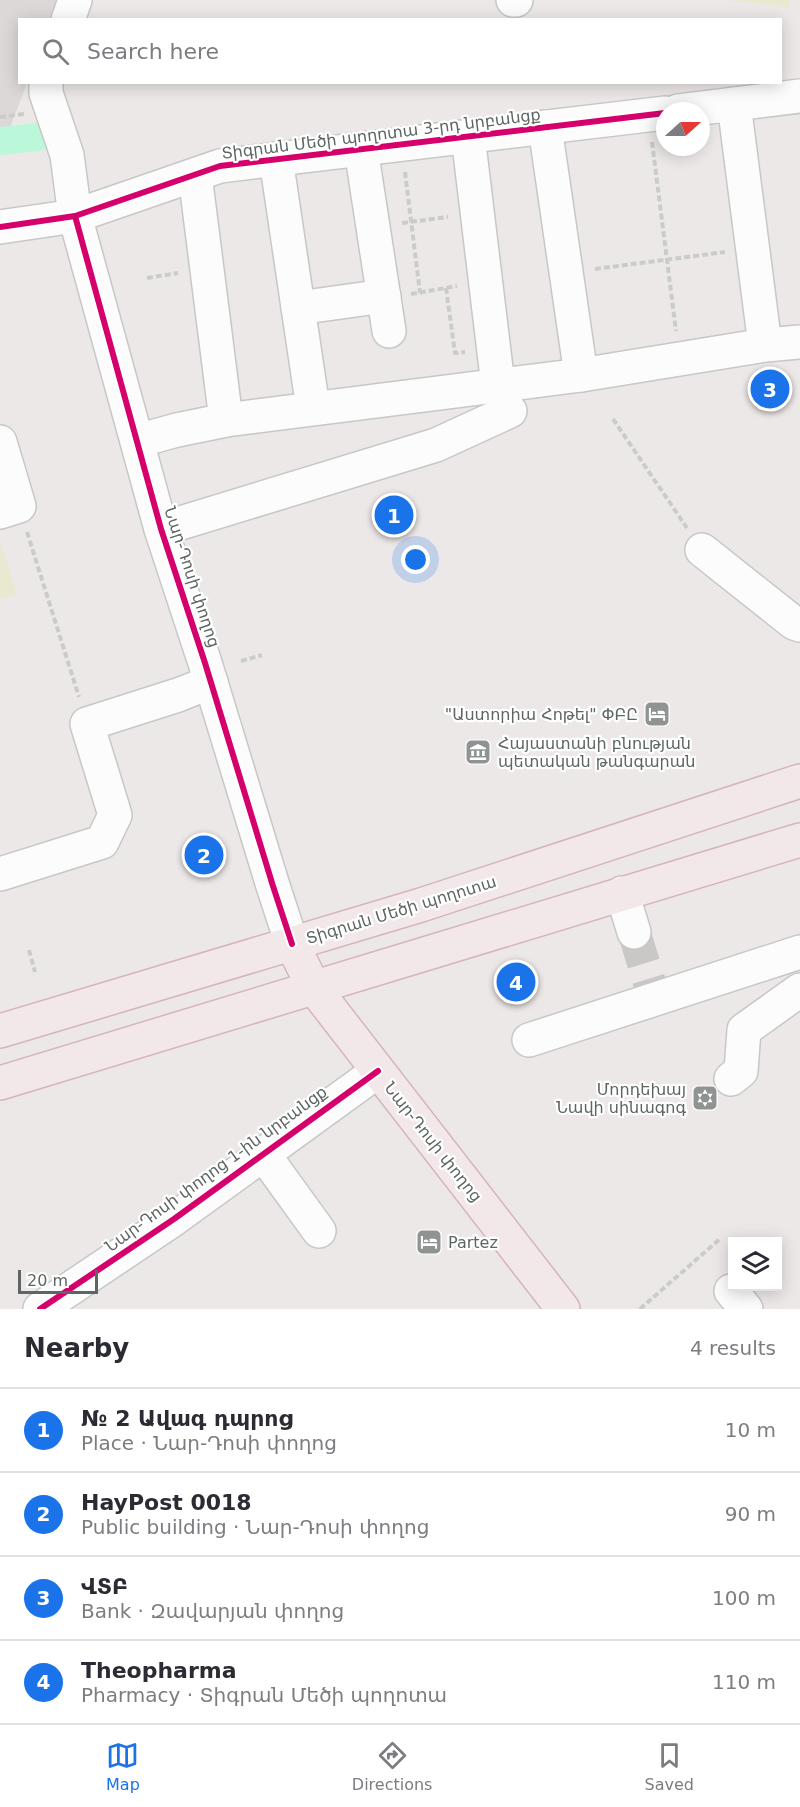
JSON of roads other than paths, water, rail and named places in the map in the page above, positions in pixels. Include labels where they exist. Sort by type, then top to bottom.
[{"type":"main road","name":"Տիգրան Մեծի պողոտա","points":[[0,1031],[443,898],[800,780]]},
{"type":"main road","points":[[0,1083],[800,840]]},
{"type":"main road","name":"Նար-Դոսի փողոց","points":[[292,944],[314,988],[562,1309]]},
{"type":"street","points":[[69,18],[75,0]]},
{"type":"street","name":"Տիգրան Մեծի պողոտա 3-րդ նրբանցք","points":[[710,107],[800,96]]},
{"type":"street","name":"Նար-Դոսի փողոց","points":[[41,100],[67,155],[75,216],[161,529],[292,944]]},
{"type":"street","points":[[734,104],[765,345]]},
{"type":"street","name":"Տիգրան Մեծի պողոտա 3-րդ նրբանցք","points":[[0,227],[75,216],[220,166],[656,114]]},
{"type":"street","points":[[544,127],[581,375]]},
{"type":"street","points":[[468,136],[504,398]]},
{"type":"street","points":[[361,149],[389,331]]},
{"type":"street","points":[[276,159],[313,408]]},
{"type":"street","points":[[195,175],[226,420]]},
{"type":"street","points":[[298,308],[384,296]]},
{"type":"street","points":[[137,441],[226,420],[313,408],[504,398],[581,375],[765,345],[800,342]]},
{"type":"street","points":[[161,529],[436,445],[504,398]]},
{"type":"street","points":[[0,442],[10,509]]},
{"type":"street","points":[[702,550],[757,595],[800,625]]},
{"type":"street","points":[[0,874],[102,842],[115,815],[87,724],[211,682]]},
{"type":"street","points":[[622,893],[634,932]]},
{"type":"street","points":[[529,1040],[652,992],[800,952]]},
{"type":"street","points":[[731,1079],[741,1071],[744,1030],[800,990]]},
{"type":"street","name":"Նար-Դոսի փողոց 1-ին նրբանցք","points":[[39,1309],[174,1219],[378,1071]]},
{"type":"street","points":[[264,1155],[319,1231]]},
{"type":"waterway","points":[[0,141],[37,137]]},
{"type":"tunnel","points":[[634,932],[650,984]]},
{"type":"place","name":"ՎՏԲ","points":[[770,389]]},
{"type":"place","name":"№ 2 Ավագ դպրոց","points":[[394,515]]},
{"type":"place","name":"\"Աստորիա Հոթել\" ՓԲԸ","points":[[657,714]]},
{"type":"place","name":"Հայաստանի բնության պետական թանգարան","points":[[478,752]]},
{"type":"place","name":"HayPost 0018","points":[[204,855]]},
{"type":"place","name":"Theopharma","points":[[516,982]]},
{"type":"place","name":"Մորդեխայ Նավի սինագոգ","points":[[705,1098]]},
{"type":"place","name":"Partez","points":[[429,1242]]}]
